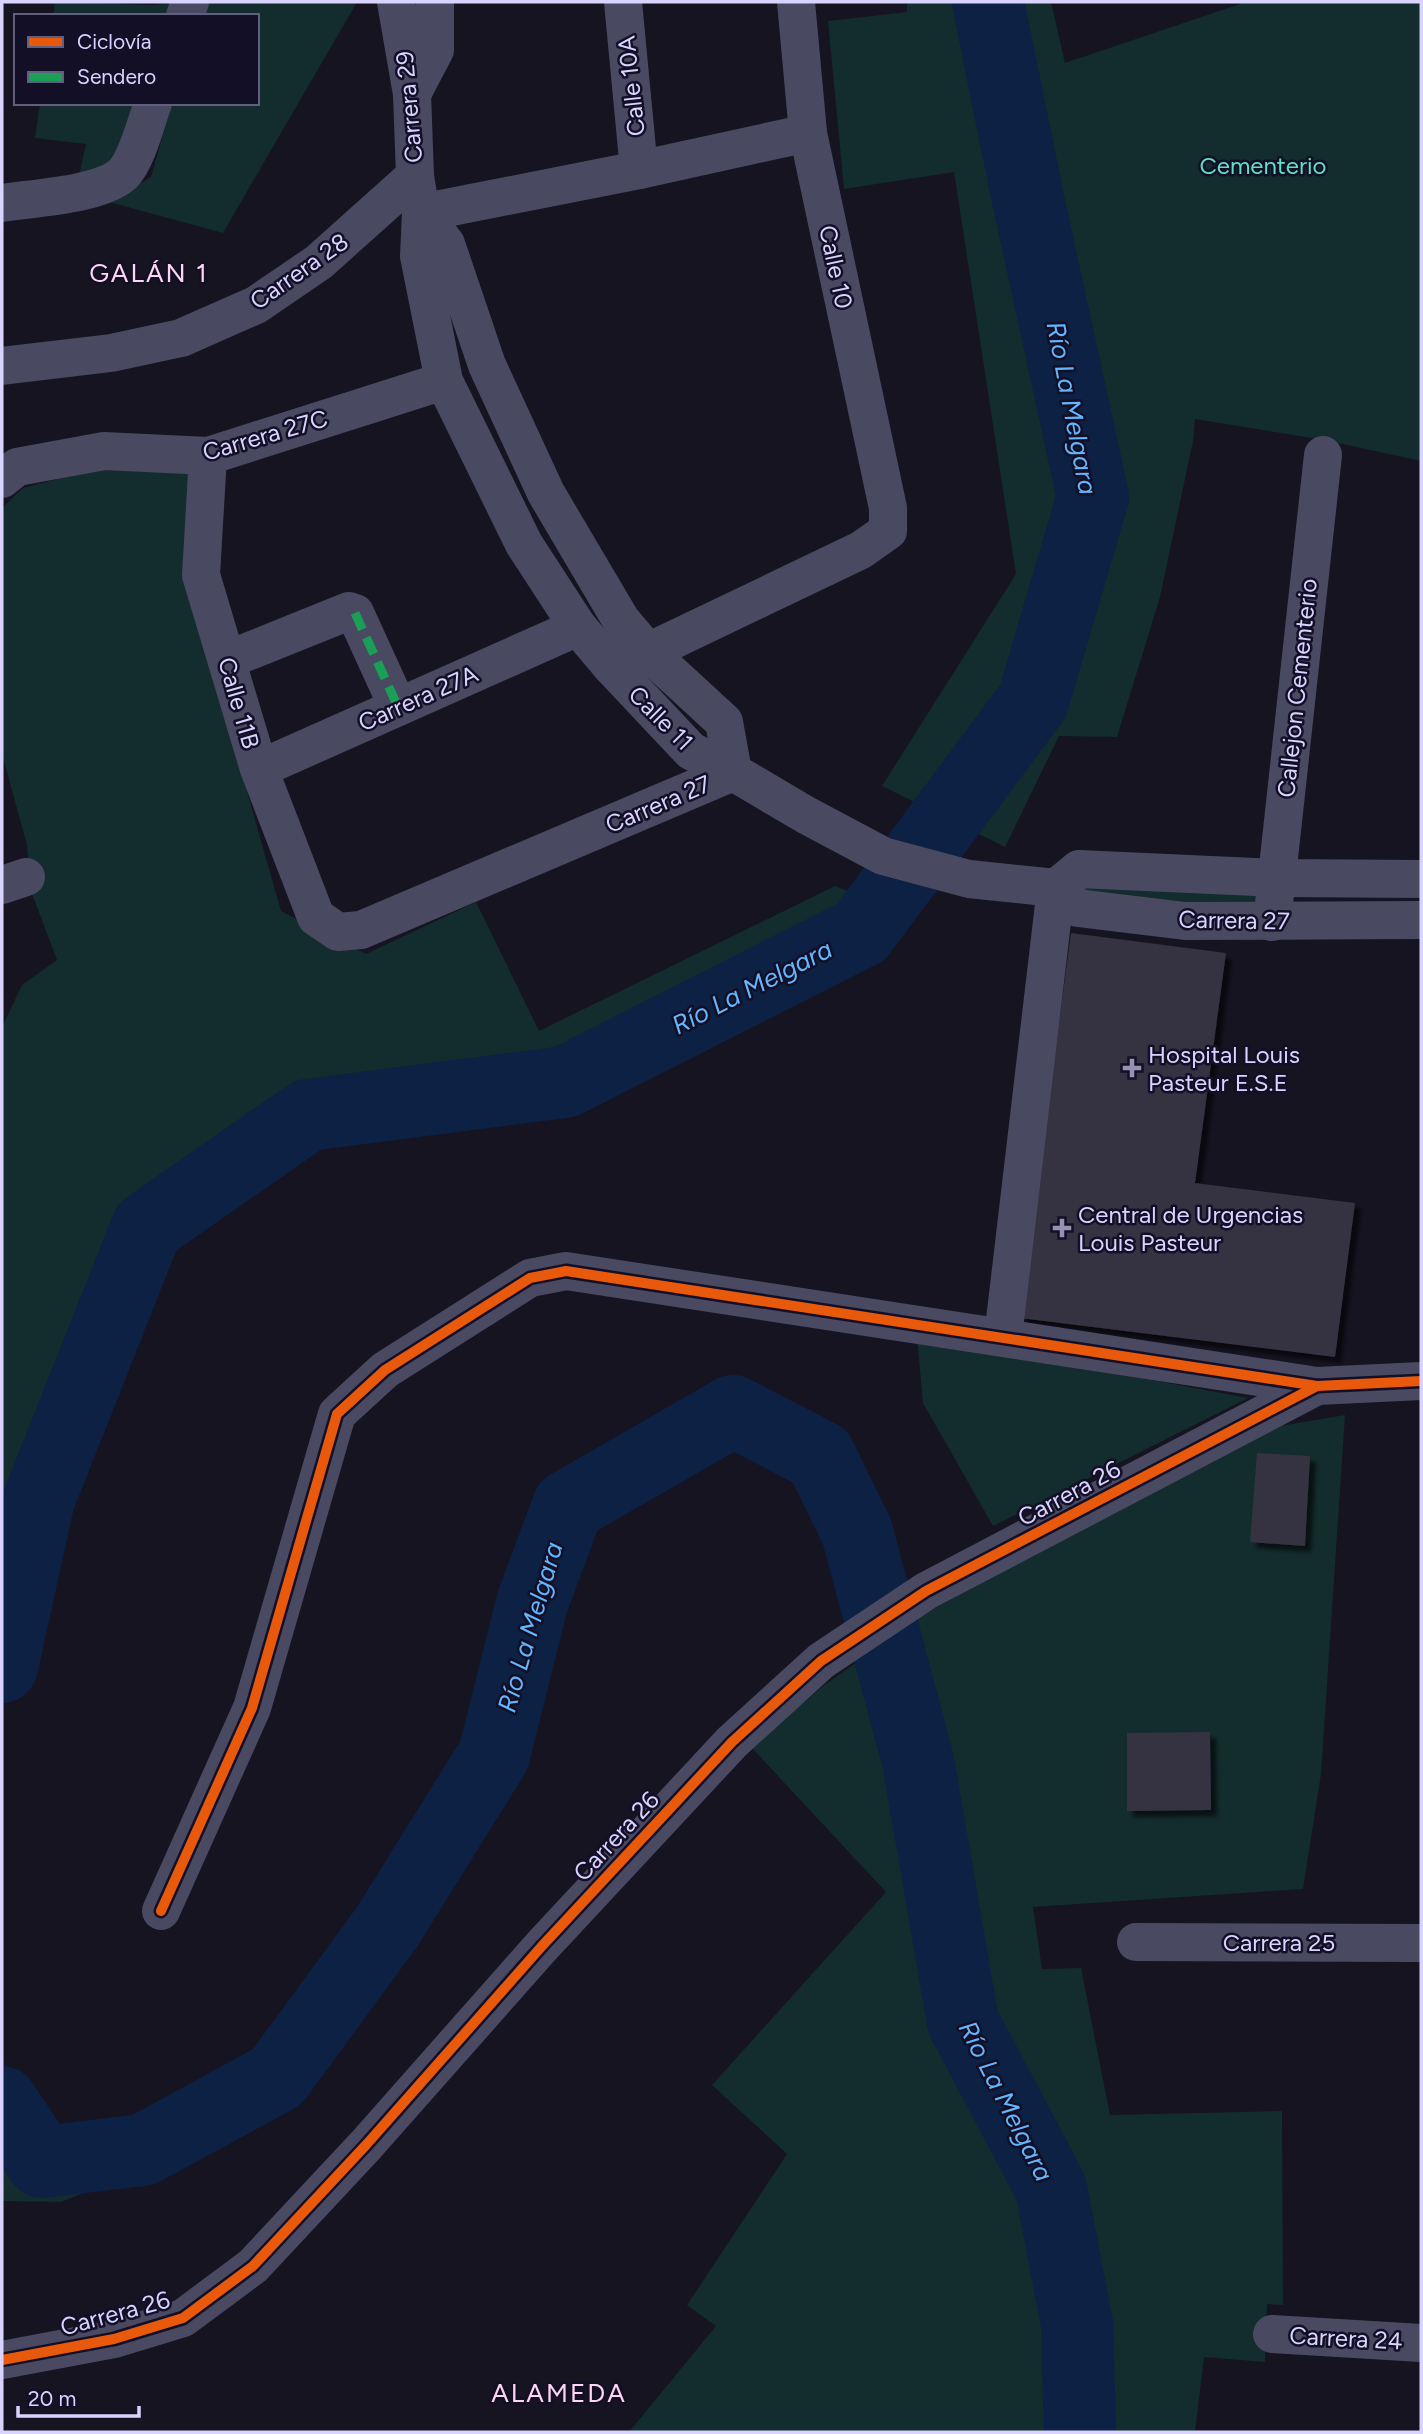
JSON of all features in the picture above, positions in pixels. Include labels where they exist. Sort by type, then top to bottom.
[{"type":"street","name":"Carrera 29","points":[[396,2],[412,94],[415,176],[421,213]]},
{"type":"street","points":[[412,94],[435,50],[435,2]]},
{"type":"street","name":"Calle 10A","points":[[623,2],[639,170]]},
{"type":"street","name":"Calle 10","points":[[648,652],[861,550],[887,531],[888,508],[807,133],[796,2]]},
{"type":"street","points":[[2,203],[101,188],[124,173],[135,154],[152,105]]},
{"type":"street","points":[[421,213],[639,170],[807,133]]},
{"type":"street","name":"Carrera 28","points":[[2,366],[111,353],[181,338],[256,305],[319,262],[415,176]]},
{"type":"street","name":"Calle 11","points":[[421,213],[419,256],[444,381],[524,544],[578,627],[611,666],[691,751],[733,772]]},
{"type":"street","name":"Calle 11","points":[[421,213],[446,244],[487,365],[546,492],[621,620],[648,652],[724,722],[733,772]]},
{"type":"street","name":"Carrera 27C","points":[[2,479],[17,467],[104,451],[208,456],[444,381]]},
{"type":"street","name":"Callejon Cementerio","points":[[1272,922],[1323,455]]},
{"type":"street","name":"Calle 11B","points":[[208,456],[201,575],[258,769],[316,917],[338,932]]},
{"type":"street","points":[[227,660],[349,611],[355,613],[398,707]]},
{"type":"street","name":"Carrera 27A","points":[[258,769],[578,627]]},
{"type":"street","points":[[611,666],[648,652]]},
{"type":"street","name":"Carrera 27","points":[[338,932],[362,930],[733,772],[883,856],[969,880],[1056,888],[1078,908],[1185,921],[1421,920]]},
{"type":"street","name":"Carrera 27","points":[[1056,888],[1079,869],[1277,878],[1421,879]]},
{"type":"street","points":[[1003,1337],[1056,888]]},
{"type":"street","name":"Carrera 26","points":[[167,1895],[252,1708],[337,1414],[385,1370],[530,1278],[566,1271],[1317,1386],[1421,1381]]},
{"type":"street","name":"Carrera 26","points":[[2,2360],[114,2339],[183,2318],[253,2266],[714,1760],[821,1661],[926,1591],[1317,1386]]},
{"type":"street","name":"Carrera 25","points":[[1136,1942],[1421,1943]]},
{"type":"street","name":"Carrera 24","points":[[1272,2334],[1421,2343]]},
{"type":"green space","points":[[55,2],[153,5],[176,3],[173,14],[53,14]]},
{"type":"green space","points":[[200,2],[357,2],[223,233],[109,202],[151,177],[171,105],[259,105],[259,14],[197,14]]},
{"type":"green space","name":"Cementerio","points":[[907,2],[1051,2],[1065,63],[1246,2],[1421,2],[1421,461],[1324,440],[1195,419],[1193,441],[1160,597],[1117,737],[1059,736],[1005,847],[882,786],[1016,574],[954,172],[844,189],[828,21],[907,12]]},
{"type":"green space","points":[[40,105],[143,105],[126,162],[78,180],[86,144],[35,138]]},
{"type":"green space","points":[[103,467],[196,469],[185,574],[281,911],[366,954],[476,902],[539,1031],[835,886],[870,900],[856,917],[565,1072],[289,1097],[135,1209],[18,1504],[2,1575],[2,1027],[22,985],[57,960],[31,891],[27,845],[2,754],[2,508],[23,488]]},
{"type":"green space","points":[[1065,877],[1267,886],[1263,914],[1062,903]]},
{"type":"green space","points":[[917,1336],[1248,1398],[993,1526],[923,1403]]},
{"type":"green space","points":[[1345,1415],[1321,1774],[1303,1889],[1033,1907],[1042,1969],[1081,1968],[1110,2115],[1282,2111],[1283,2305],[1267,2304],[1265,2362],[1204,2357],[1195,2432],[1093,2432],[1089,2310],[1060,2187],[976,2018],[944,1835],[893,1631],[1263,1429]]},
{"type":"green space","points":[[875,1649],[896,1732],[955,2034],[1035,2189],[1065,2352],[1062,2432],[629,2432],[716,2326],[687,2305],[787,2154],[712,2085],[886,1892],[751,1747],[822,1687]]},
{"type":"green space","points":[[2,2131],[29,2171],[146,2168],[61,2202],[2,2201]]},
{"type":"building","name":"Hospital Louis Pasteur E.S.E","points":[[1071,933],[1226,953],[1195,1183],[1355,1203],[1335,1357],[1020,1318]]},
{"type":"building","points":[[1257,1453],[1310,1456],[1305,1546],[1250,1542]]},
{"type":"building","points":[[1210,1732],[1211,1810],[1127,1811],[1127,1733]]},
{"type":"waterway","name":"Río La Melgara","points":[[2,1667],[39,1499],[147,1227],[308,1115],[565,1082],[861,932],[1033,701],[1093,497],[988,2]]},
{"type":"waterway","name":"Río La Melgara","points":[[2,2102],[42,2162],[143,2150],[277,2077],[387,1927],[494,1755],[532,1603],[568,1506],[733,1411],[820,1456],[857,1532],[918,1761],[963,2022],[1051,2188],[1077,2324],[1080,2432]]},
{"type":"marked path","points":[[355,613],[398,707]]},
{"type":"cycle path","points":[[161,1911],[252,1708],[337,1414],[385,1370],[530,1278],[566,1271],[1317,1386],[1421,1381]]},
{"type":"cycle path","points":[[2,2360],[114,2339],[183,2318],[253,2266],[366,2145],[542,1946],[732,1742],[821,1661],[926,1591],[1317,1386]]},
{"type":"place","name":"Hospital Louis Pasteur E.S.E","points":[[1132,1068]]},
{"type":"place","name":"Central de Urgencias Louis Pasteur","points":[[1062,1228]]},
{"type":"district","name":"GALÁN 1","points":[[149,273]]},
{"type":"district","name":"ALAMEDA","points":[[559,2393]]}]
